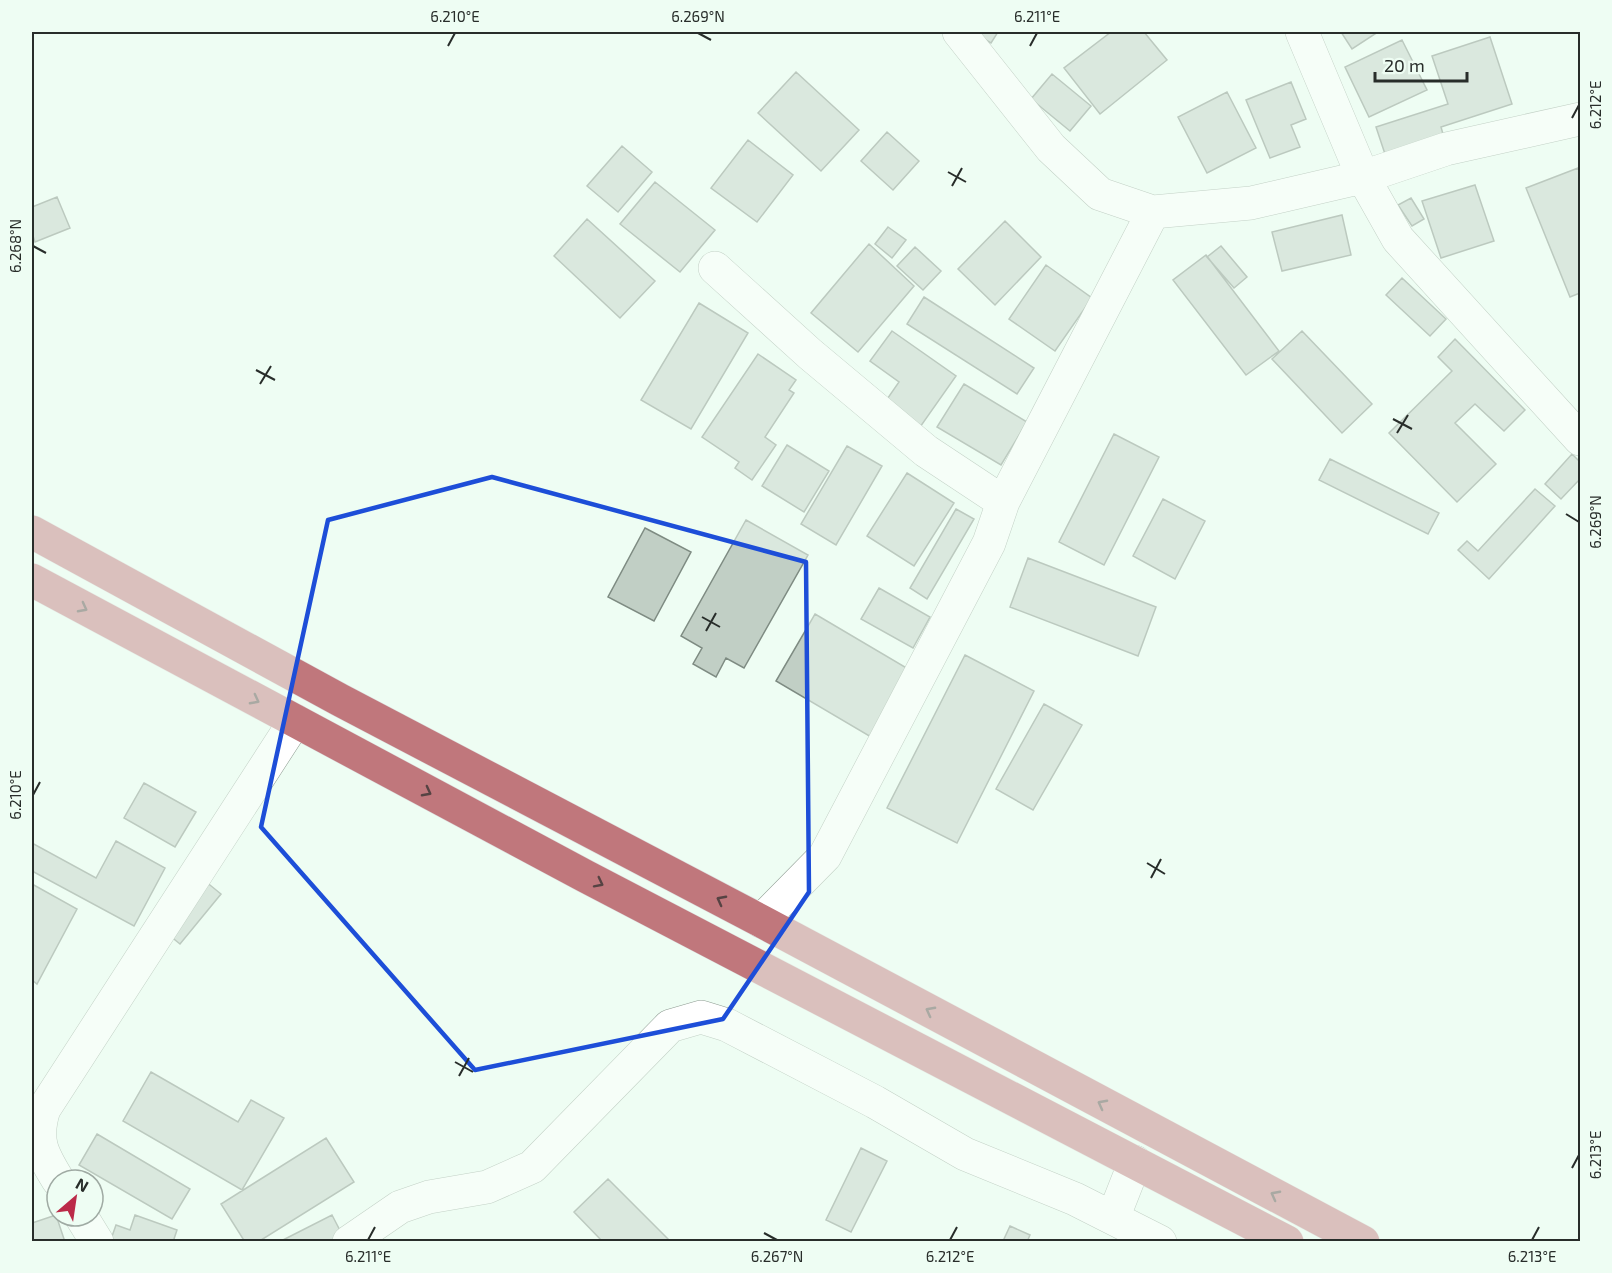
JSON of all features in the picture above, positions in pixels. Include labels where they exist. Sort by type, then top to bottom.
[{"type":"highway","points":[[32,532],[340,700],[761,921],[1305,1228],[1364,1242]]},
{"type":"highway","points":[[32,580],[596,882],[1287,1242]]},
{"type":"street","points":[[959,32],[1051,148],[1100,194],[1153,212],[1251,203],[1363,177],[1446,149],[1581,119]]},
{"type":"street","points":[[1302,32],[1363,177],[1398,239],[1581,439]]},
{"type":"street","points":[[761,921],[825,856],[989,543],[1003,502],[1153,212]]},
{"type":"street","points":[[715,268],[810,354],[926,451],[1003,502]]},
{"type":"street","points":[[51,1168],[43,1155],[38,1126],[44,1109],[295,721]]},
{"type":"street","points":[[350,1242],[400,1207],[429,1197],[487,1187],[532,1167],[670,1026],[701,1017],[727,1025],[965,1154],[1075,1198],[1160,1242]]},
{"type":"street","points":[[1113,1218],[1135,1162]]},
{"type":"street","points":[[88,1228],[97,1242]]},
{"type":"highlighted area","points":[[492,477],[806,562],[809,892],[723,1019],[475,1070],[261,827],[328,520]]},
{"type":"building","points":[[972,32],[998,32],[991,43]]},
{"type":"building","points":[[1111,32],[1144,32],[1167,60],[1100,114],[1064,68]]},
{"type":"building","points":[[1341,32],[1378,32],[1352,49]]},
{"type":"building","points":[[1490,37],[1512,104],[1441,127],[1445,141],[1387,160],[1376,127],[1448,104],[1432,56]]},
{"type":"building","points":[[1402,40],[1427,90],[1369,117],[1345,67]]},
{"type":"building","points":[[796,72],[859,130],[821,171],[758,113]]},
{"type":"building","points":[[1052,74],[1091,106],[1070,131],[1031,99]]},
{"type":"building","points":[[1291,82],[1306,119],[1291,125],[1300,147],[1270,158],[1246,100]]},
{"type":"building","points":[[1227,92],[1256,148],[1207,173],[1178,117]]},
{"type":"building","points":[[887,132],[919,161],[893,190],[861,161]]},
{"type":"building","points":[[748,140],[793,175],[757,222],[711,188]]},
{"type":"building","points":[[622,146],[652,172],[618,212],[587,186]]},
{"type":"building","points":[[1578,168],[1580,173],[1580,293],[1570,297],[1526,188]]},
{"type":"building","points":[[655,182],[715,230],[680,272],[620,224]]},
{"type":"building","points":[[1475,185],[1494,241],[1441,258],[1422,201]]},
{"type":"building","points":[[57,197],[70,228],[35,242],[32,233],[32,207]]},
{"type":"building","points":[[1411,198],[1424,219],[1412,226],[1398,205]]},
{"type":"building","points":[[1342,215],[1351,255],[1282,271],[1272,232]]},
{"type":"building","points":[[587,219],[655,281],[620,318],[554,256]]},
{"type":"building","points":[[1005,221],[1041,257],[995,305],[958,269]]},
{"type":"building","points":[[888,227],[906,240],[892,258],[875,244]]},
{"type":"building","points":[[869,244],[914,286],[858,352],[811,313]]},
{"type":"building","points":[[1221,246],[1247,277],[1234,288],[1207,257]]},
{"type":"building","points":[[915,247],[941,271],[923,290],[897,266]]},
{"type":"building","points":[[1206,255],[1279,351],[1246,375],[1173,280]]},
{"type":"building","points":[[1046,265],[1092,298],[1055,351],[1009,319]]},
{"type":"building","points":[[1402,278],[1446,319],[1430,336],[1386,295]]},
{"type":"building","points":[[924,297],[1034,368],[1017,394],[907,324]]},
{"type":"building","points":[[699,303],[748,333],[691,429],[641,400]]},
{"type":"building","points":[[892,331],[956,376],[918,430],[883,405],[899,382],[870,361]]},
{"type":"building","points":[[1302,331],[1372,404],[1342,433],[1272,359]]},
{"type":"building","points":[[1455,339],[1525,410],[1504,431],[1475,404],[1455,423],[1496,464],[1457,502],[1389,433],[1452,371],[1438,357]]},
{"type":"building","points":[[758,354],[796,380],[789,390],[794,393],[765,437],[776,445],[752,480],[735,468],[739,462],[702,437]]},
{"type":"building","points":[[964,384],[1027,422],[1001,465],[937,427]]},
{"type":"building","points":[[1114,434],[1159,457],[1104,565],[1059,542]]},
{"type":"building","points":[[787,445],[829,471],[804,512],[762,486]]},
{"type":"building","points":[[847,446],[882,466],[836,545],[801,524]]},
{"type":"building","points":[[1572,454],[1580,462],[1580,479],[1561,499],[1545,484]]},
{"type":"building","points":[[1330,459],[1439,513],[1428,534],[1319,480]]},
{"type":"building","points":[[907,473],[954,503],[914,566],[867,536]]},
{"type":"building","points":[[1535,489],[1555,506],[1489,579],[1458,550],[1467,541],[1478,551]]},
{"type":"building","points":[[1163,499],[1205,521],[1175,579],[1133,556]]},
{"type":"building","points":[[956,509],[974,519],[927,599],[910,588]]},
{"type":"building","points":[[746,520],[808,555],[744,668],[726,658],[716,677],[693,664],[702,648],[681,636]]},
{"type":"building","points":[[645,528],[691,552],[654,621],[608,597]]},
{"type":"building","points":[[1028,558],[1156,607],[1138,656],[1010,607]]},
{"type":"building","points":[[879,588],[930,617],[913,648],[861,619]]},
{"type":"building","points":[[815,614],[910,670],[871,737],[776,681]]},
{"type":"building","points":[[965,655],[1034,691],[957,843],[887,808]]},
{"type":"building","points":[[1044,704],[1082,725],[1033,810],[996,789]]},
{"type":"building","points":[[144,783],[196,812],[175,847],[124,818]]},
{"type":"building","points":[[116,841],[165,868],[134,926],[32,871],[32,843],[96,878]]},
{"type":"building","points":[[194,872],[221,894],[180,944],[153,922]]},
{"type":"building","points":[[32,884],[77,909],[37,984],[32,980]]},
{"type":"building","points":[[151,1072],[238,1122],[251,1100],[284,1118],[242,1190],[123,1121]]},
{"type":"building","points":[[97,1134],[190,1189],[172,1219],[105,1180],[105,1168],[84,1168],[79,1165]]},
{"type":"building","points":[[326,1138],[354,1182],[258,1242],[245,1242],[221,1204]]},
{"type":"building","points":[[861,1148],[887,1161],[851,1232],[826,1220]]},
{"type":"building","points":[[608,1179],[671,1242],[603,1242],[574,1212]]},
{"type":"building","points":[[135,1215],[177,1230],[173,1242],[110,1242],[116,1225],[130,1230]]},
{"type":"building","points":[[332,1215],[346,1242],[279,1242]]},
{"type":"building","points":[[45,1219],[45,1228],[60,1228],[65,1242],[32,1242],[32,1223]]},
{"type":"building","points":[[1010,1226],[1030,1235],[1027,1242],[1009,1242],[1004,1239]]}]
